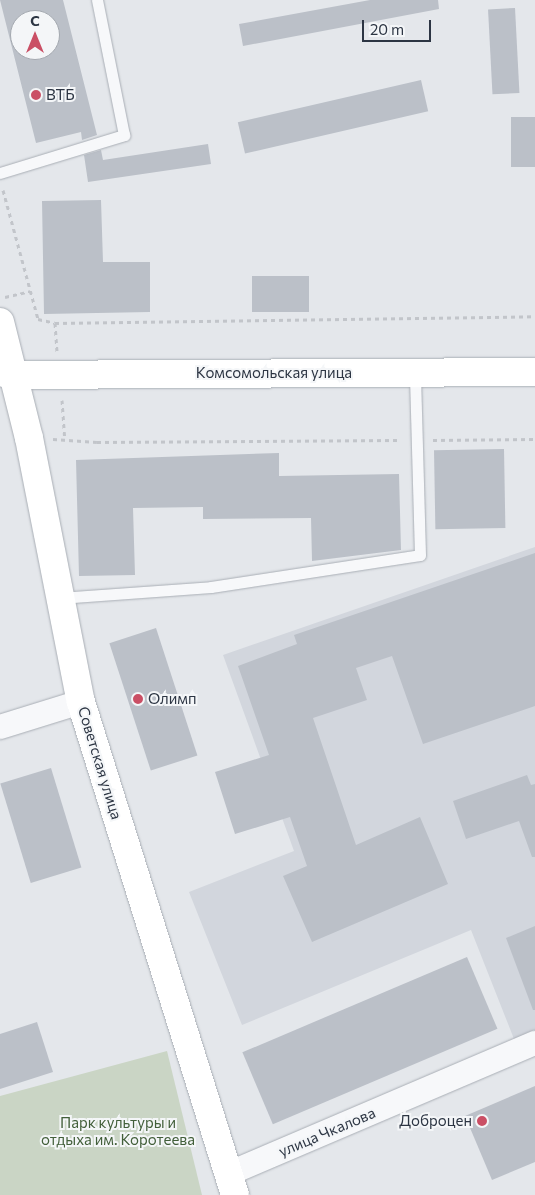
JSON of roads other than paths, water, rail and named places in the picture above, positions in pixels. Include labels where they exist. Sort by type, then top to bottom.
[{"type":"main road","name":"Советская улица","points":[[0,322],[4,379],[29,438],[81,702],[232,1184]]},
{"type":"main road","name":"Комсомольская улица","points":[[4,379],[415,372],[535,372]]},
{"type":"street","points":[[0,727],[81,702]]},
{"type":"street","name":"улица Чкалова","points":[[232,1184],[535,1043]]},
{"type":"lane","points":[[0,173],[124,135],[97,0]]},
{"type":"lane","points":[[59,598],[211,587],[420,555],[415,372]]},
{"type":"place","name":"ВТБ","points":[[36,95]]},
{"type":"place","name":"Олимп","points":[[138,699]]},
{"type":"place","name":"Доброцен","points":[[482,1121]]},
{"type":"park label","name":"Парк культуры и отдыха им. Коротеева","points":[[118,1130]]}]
